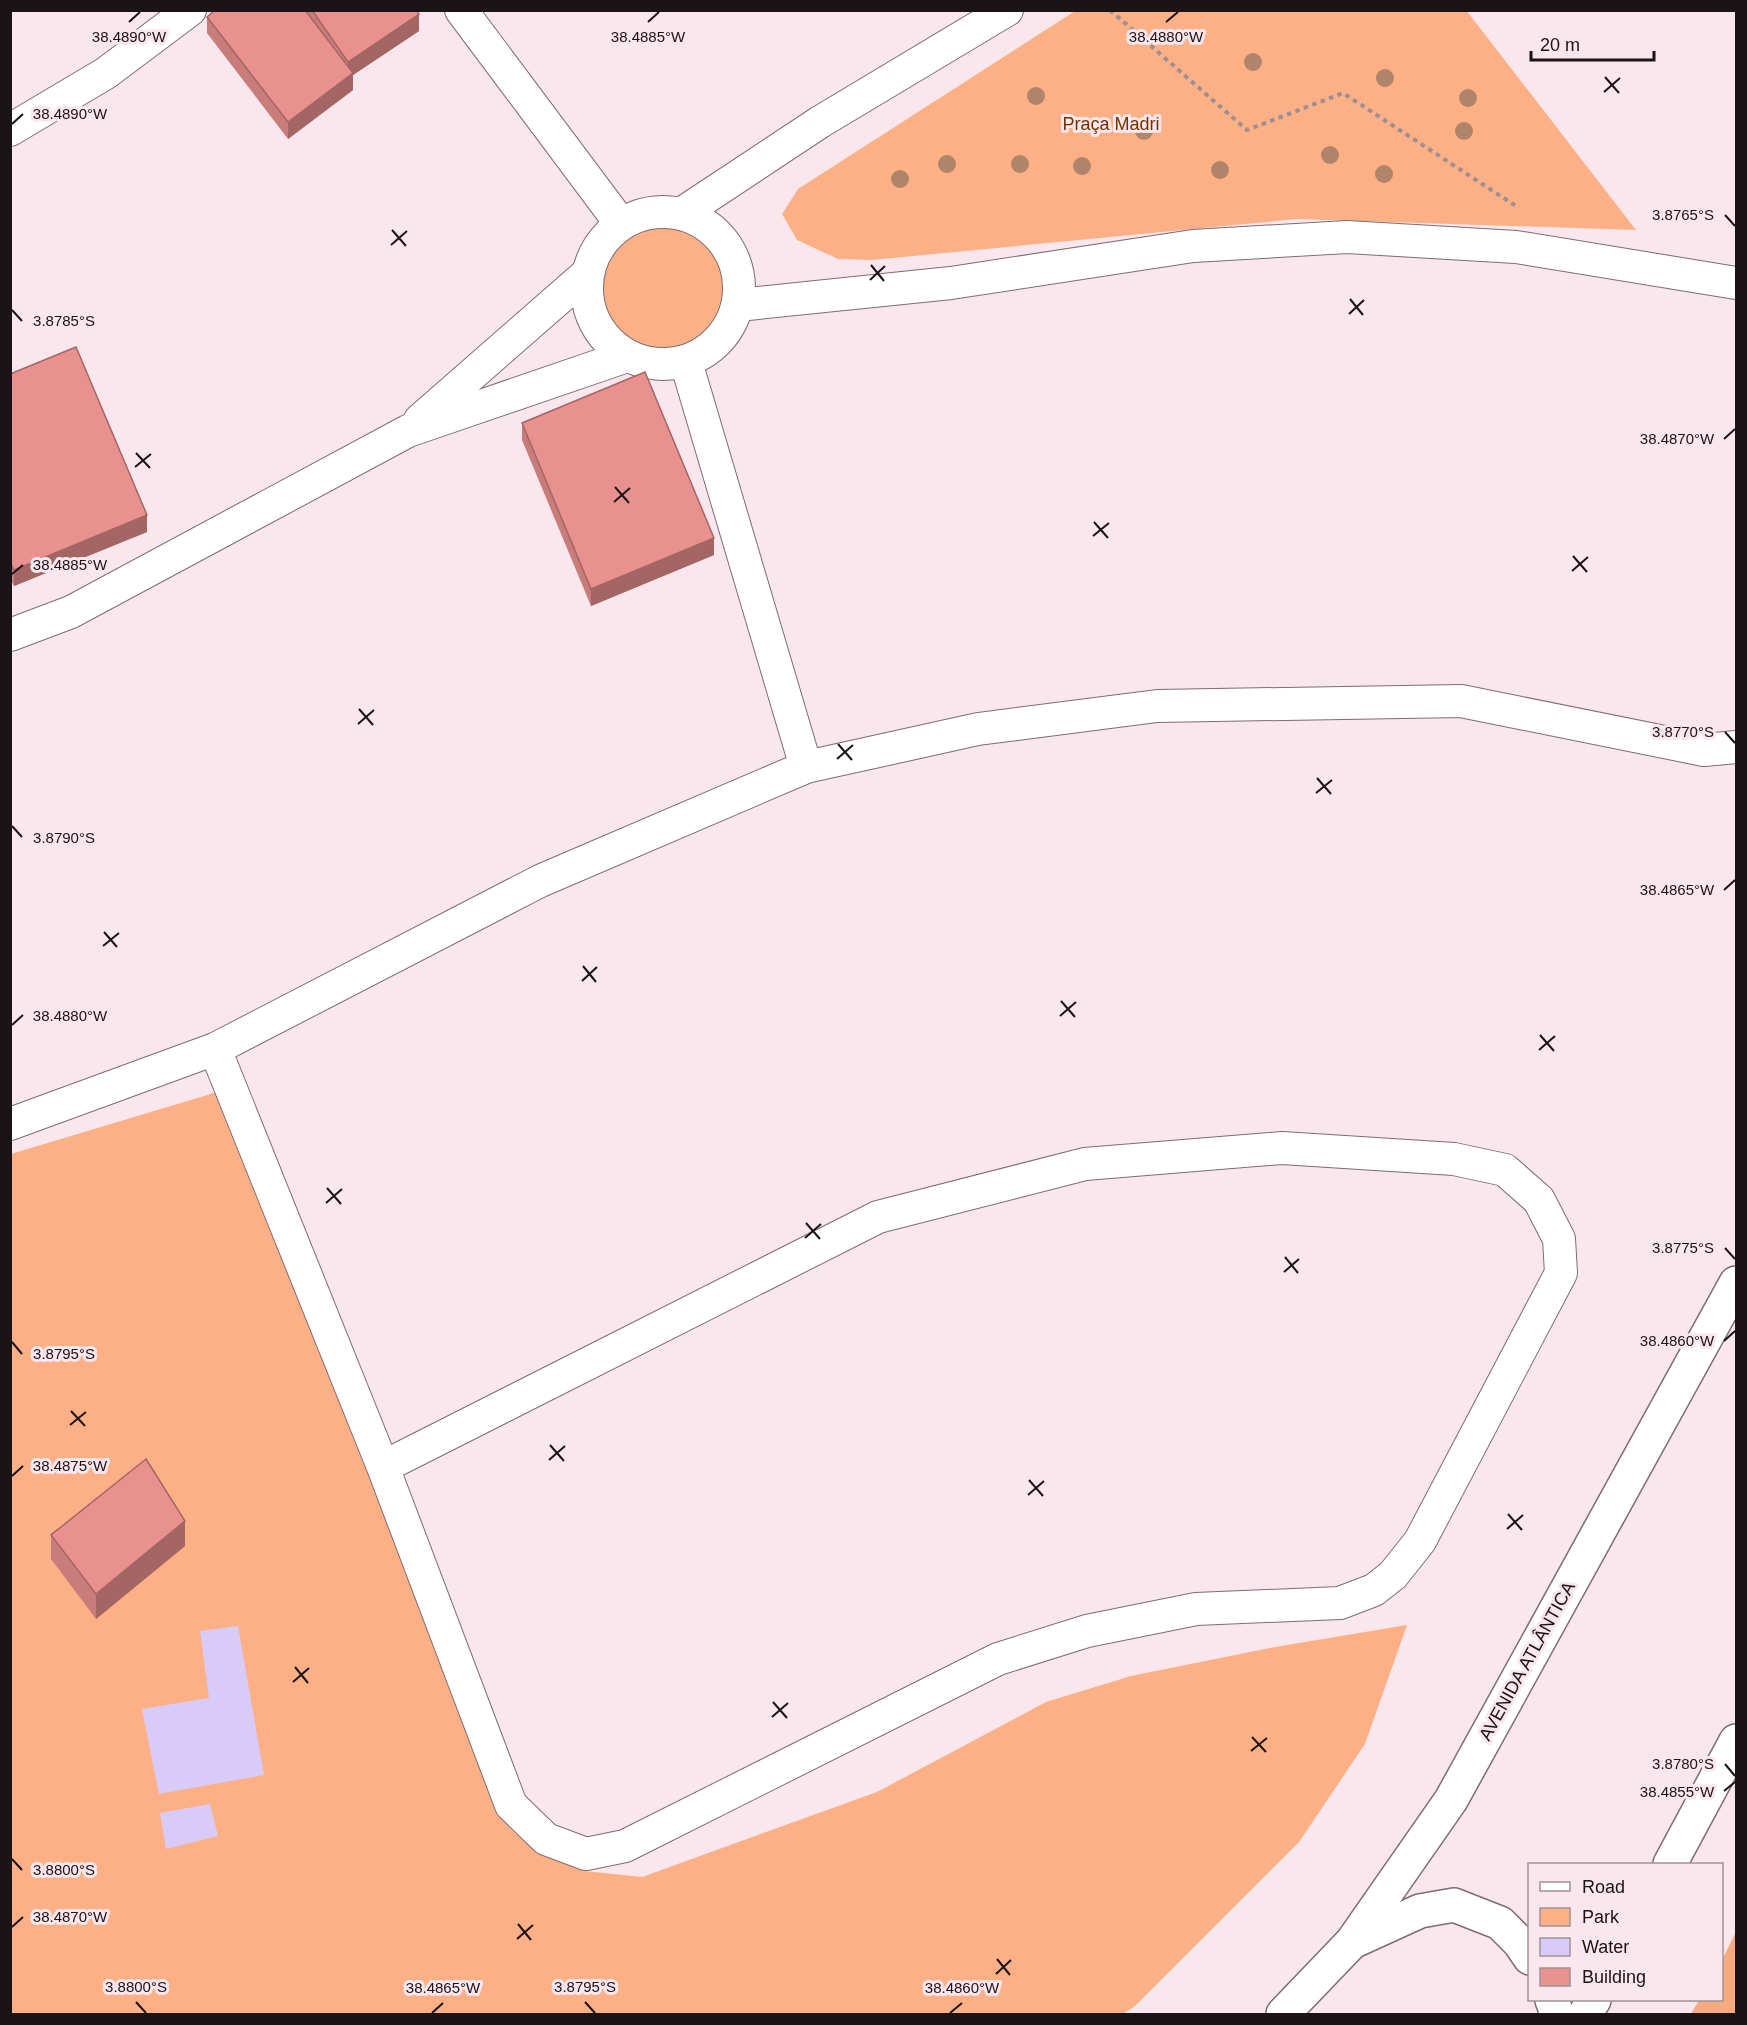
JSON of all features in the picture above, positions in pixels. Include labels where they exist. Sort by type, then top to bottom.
[{"type":"street","points":[[10,130],[106,73],[190,10]]},
{"type":"street","points":[[461,10],[621,224]]},
{"type":"street","points":[[681,214],[820,122],[1007,10]]},
{"type":"street","points":[[664,212],[681,214],[713,230],[728,248],[737,269],[738,305],[728,329],[720,340],[699,357],[686,362],[650,364],[627,356],[609,342],[591,315],[587,294],[588,273],[597,250],[611,232],[621,224],[646,214],[664,212]]},
{"type":"street","points":[[738,305],[951,283],[1193,246],[1347,237],[1515,247],[1737,283]]},
{"type":"street","points":[[408,430],[588,273]]},
{"type":"street","points":[[10,635],[71,612],[408,430],[627,356]]},
{"type":"street","points":[[686,362],[806,767]]},
{"type":"street","points":[[10,1124],[215,1049],[540,882],[806,767],[978,729],[1169,706],[1461,701],[1704,750],[1737,747]]},
{"type":"street","points":[[215,1049],[383,1467],[511,1806],[546,1839],[586,1854],[625,1845],[998,1659],[1087,1631],[1196,1609],[1340,1602],[1374,1590],[1393,1575],[1420,1541],[1562,1273],[1560,1239],[1539,1200],[1505,1170],[1454,1159],[1282,1148],[1085,1164],[878,1217],[383,1467]]},
{"type":"street","name":"AVENIDA ATLÂNTICA","points":[[1283,2014],[1352,1942],[1451,1800],[1737,1283]]},
{"type":"street","points":[[1671,1863],[1737,1741]]},
{"type":"street","points":[[1352,1942],[1420,1911],[1454,1905],[1500,1923],[1519,1942],[1528,1955]]},
{"type":"street","points":[[1585,2014],[1593,2001]]},
{"type":"path","points":[[1110,10],[1247,129],[1342,93],[1528,215]]},
{"type":"green space","name":"Praça Madri","points":[[1466,10],[1636,230],[1297,219],[872,260],[838,259],[797,240],[782,214],[798,189],[1075,11]]},
{"type":"green space","points":[[665,223],[690,228],[711,242],[725,263],[730,288],[725,313],[711,334],[690,348],[665,353],[640,348],[619,334],[605,313],[600,288],[605,263],[619,242],[640,228]]},
{"type":"green space","points":[[224,1090],[524,1836],[585,1871],[642,1877],[877,1792],[1046,1702],[1131,1676],[1275,1647],[1407,1625],[1365,1744],[1299,1842],[1135,2006],[1123,2014],[11,2014],[11,1154]]},
{"type":"shaded area","points":[[1736,1932],[1736,2014],[1691,2014],[1698,2001],[1723,2001],[1723,1958]]},
{"type":"water","points":[[238,1626],[264,1775],[159,1794],[142,1709],[209,1698],[200,1631]]},
{"type":"water","points":[[210,1804],[218,1836],[166,1849],[160,1813]]},
{"type":"building","points":[[215,10],[305,10],[353,73],[288,122],[207,17]]},
{"type":"building","points":[[312,10],[416,10],[419,14],[348,62]]},
{"type":"building","points":[[76,347],[147,515],[14,570],[10,562],[10,374]]},
{"type":"building","points":[[645,372],[714,538],[591,589],[522,423]]},
{"type":"building","points":[[146,1459],[185,1521],[96,1594],[51,1535]]}]
